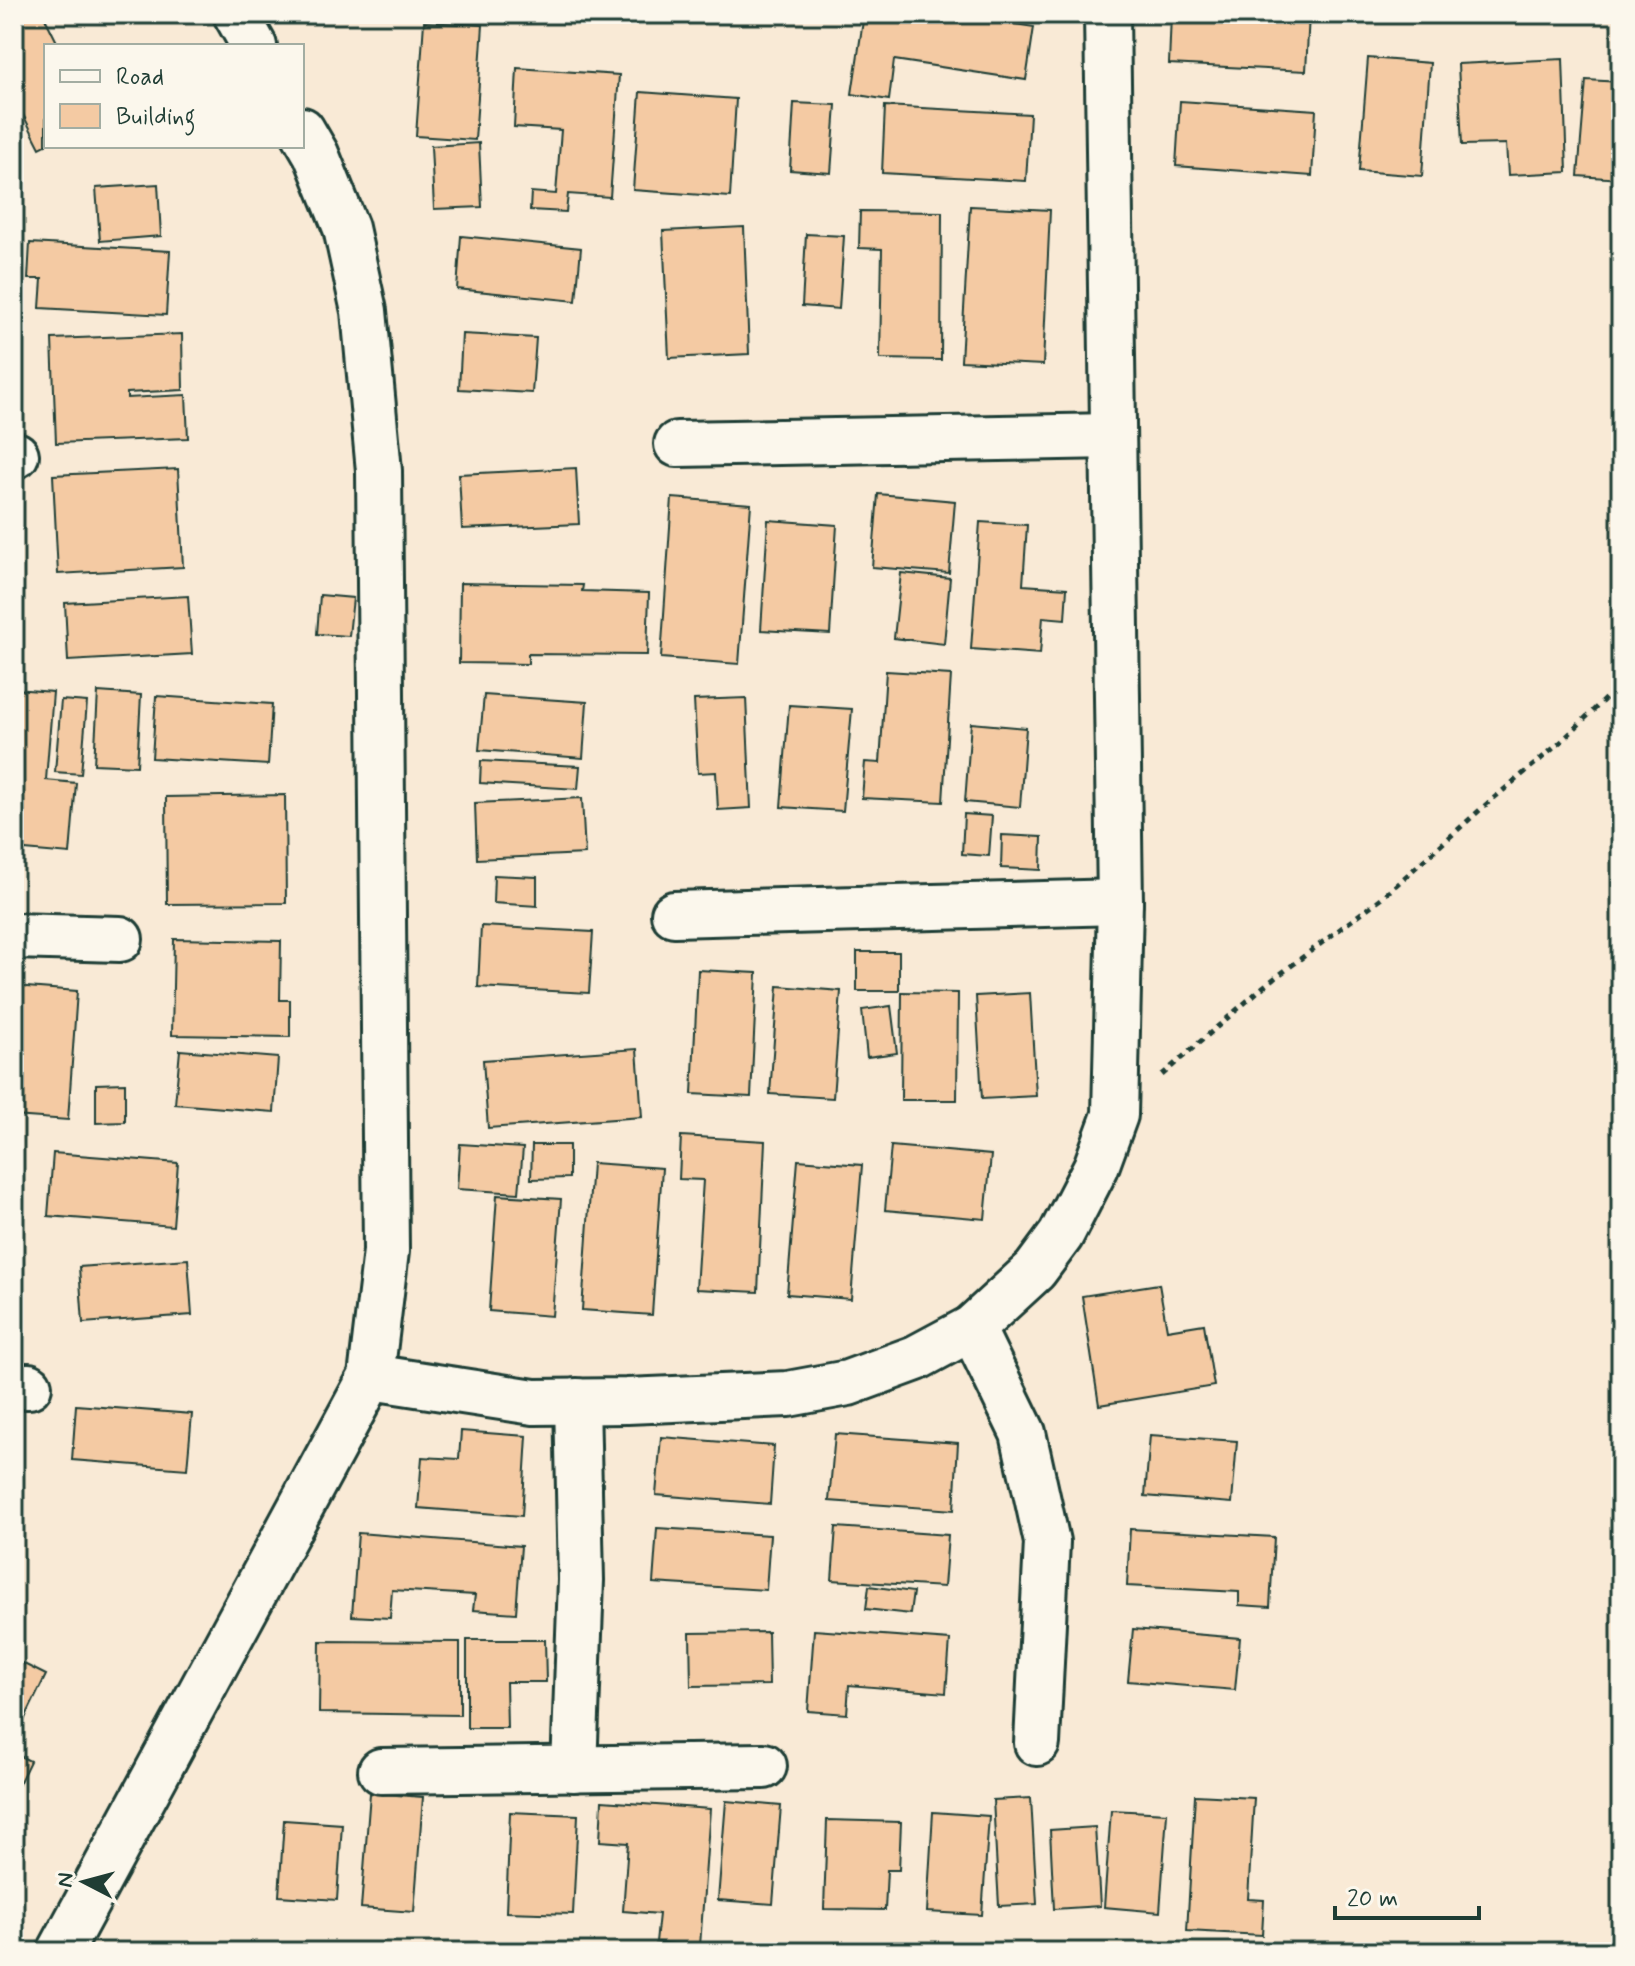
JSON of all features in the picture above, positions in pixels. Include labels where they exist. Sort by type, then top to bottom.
[{"type":"street","points":[[236,14],[253,44]]},
{"type":"street","points":[[371,1377],[534,1402],[788,1394],[862,1378],[916,1358],[972,1328],[1035,1270],[1061,1235],[1096,1167],[1115,1115],[1120,902],[1107,14]]},
{"type":"street","points":[[60,1952],[371,1377],[386,1251],[379,471],[364,311],[346,228],[316,154],[304,133]]},
{"type":"street","points":[[677,444],[1113,436]]},
{"type":"street","points":[[674,914],[1120,902]]},
{"type":"street","points":[[14,936],[120,939]]},
{"type":"street","points":[[972,1328],[1023,1433],[1047,1542],[1037,1743]]},
{"type":"street","points":[[574,1769],[581,1580],[577,1401]]},
{"type":"street","points":[[381,1771],[764,1766]]},
{"type":"path","points":[[1115,1115],[1263,987],[1384,896],[1561,742],[1621,683]]},
{"type":"building","points":[[14,14],[43,14],[58,44],[44,44],[44,146],[40,148],[14,97]]},
{"type":"building","points":[[864,14],[953,14],[1034,27],[1026,80],[894,60],[889,100],[852,94]]},
{"type":"building","points":[[1171,14],[1309,14],[1306,71],[1169,64]]},
{"type":"building","points":[[424,22],[483,25],[475,140],[416,136]]},
{"type":"building","points":[[1368,58],[1430,63],[1422,176],[1359,171]]},
{"type":"building","points":[[1563,59],[1567,172],[1508,175],[1506,144],[1462,145],[1458,64]]},
{"type":"building","points":[[517,68],[619,75],[610,197],[568,194],[566,212],[530,210],[531,192],[556,194],[561,130],[514,127]]},
{"type":"building","points":[[1586,80],[1621,82],[1621,179],[1578,176]]},
{"type":"building","points":[[640,92],[736,99],[730,197],[633,190]]},
{"type":"building","points":[[1180,101],[1316,110],[1312,176],[1176,166]]},
{"type":"building","points":[[794,103],[836,105],[831,173],[790,170]]},
{"type":"building","points":[[885,106],[1030,114],[1026,181],[882,173]]},
{"type":"building","points":[[479,143],[482,207],[434,209],[431,146]]},
{"type":"building","points":[[158,184],[161,236],[100,241],[96,188]]},
{"type":"building","points":[[970,206],[1050,210],[1043,365],[961,361]]},
{"type":"building","points":[[860,211],[942,212],[941,360],[880,359],[882,249],[859,248]]},
{"type":"building","points":[[744,227],[749,354],[669,358],[663,231]]},
{"type":"building","points":[[806,234],[844,236],[839,309],[802,306]]},
{"type":"building","points":[[461,236],[581,248],[576,301],[457,289]]},
{"type":"building","points":[[30,243],[170,251],[166,315],[40,308],[42,279],[28,279]]},
{"type":"building","points":[[182,334],[183,390],[127,393],[127,398],[186,395],[188,438],[56,443],[52,339]]},
{"type":"building","points":[[462,334],[536,338],[532,393],[459,389]]},
{"type":"building","points":[[576,468],[579,524],[462,529],[459,474]]},
{"type":"building","points":[[178,469],[183,567],[58,574],[53,475]]},
{"type":"building","points":[[878,494],[955,501],[949,573],[872,567]]},
{"type":"building","points":[[672,498],[751,504],[739,664],[661,658]]},
{"type":"building","points":[[768,520],[837,525],[830,634],[761,630]]},
{"type":"building","points":[[980,522],[1027,525],[1023,585],[1067,588],[1065,619],[1043,617],[1040,654],[971,649]]},
{"type":"building","points":[[901,573],[950,578],[944,644],[894,638]]},
{"type":"building","points":[[460,583],[583,585],[582,591],[649,593],[647,655],[528,654],[528,664],[459,663]]},
{"type":"building","points":[[320,595],[353,598],[349,636],[317,634]]},
{"type":"building","points":[[188,596],[192,654],[68,661],[65,603]]},
{"type":"building","points":[[886,671],[951,675],[943,802],[862,798],[865,762],[880,763]]},
{"type":"building","points":[[14,689],[53,692],[46,780],[76,783],[70,854],[14,849]]},
{"type":"building","points":[[98,692],[141,695],[137,766],[94,764]]},
{"type":"building","points":[[484,695],[587,702],[583,758],[479,750]]},
{"type":"building","points":[[156,696],[272,704],[268,765],[152,758]]},
{"type":"building","points":[[746,698],[751,808],[718,810],[716,772],[698,773],[694,700]]},
{"type":"building","points":[[61,700],[87,702],[81,774],[55,772]]},
{"type":"building","points":[[789,705],[852,709],[843,811],[781,807]]},
{"type":"building","points":[[971,723],[1026,728],[1020,807],[965,802]]},
{"type":"building","points":[[481,761],[580,766],[578,789],[480,783]]},
{"type":"building","points":[[285,795],[286,903],[167,904],[166,797]]},
{"type":"building","points":[[582,798],[585,854],[477,859],[475,803]]},
{"type":"building","points":[[964,814],[992,816],[989,856],[962,854]]},
{"type":"building","points":[[1002,835],[1042,837],[1041,870],[1001,868]]},
{"type":"building","points":[[494,875],[537,877],[537,906],[493,903]]},
{"type":"building","points":[[481,926],[593,932],[589,993],[478,987]]},
{"type":"building","points":[[174,939],[281,941],[280,1000],[290,1000],[290,1037],[172,1035]]},
{"type":"building","points":[[857,952],[899,952],[899,991],[857,991]]},
{"type":"building","points":[[698,970],[757,973],[751,1097],[692,1094]]},
{"type":"building","points":[[14,986],[77,991],[68,1120],[14,1116]]},
{"type":"building","points":[[778,986],[841,991],[833,1098],[770,1094]]},
{"type":"building","points":[[902,992],[958,993],[957,1100],[901,1100]]},
{"type":"building","points":[[1030,993],[1036,1096],[982,1099],[976,996]]},
{"type":"building","points":[[891,1006],[897,1053],[867,1057],[862,1010]]},
{"type":"building","points":[[637,1049],[642,1117],[488,1128],[483,1060]]},
{"type":"building","points":[[180,1050],[278,1058],[274,1112],[175,1104]]},
{"type":"building","points":[[125,1083],[125,1122],[96,1123],[96,1084]]},
{"type":"building","points":[[681,1136],[765,1141],[758,1292],[696,1289],[703,1180],[679,1179]]},
{"type":"building","points":[[460,1144],[523,1148],[519,1193],[457,1189]]},
{"type":"building","points":[[532,1145],[569,1145],[569,1178],[531,1179]]},
{"type":"building","points":[[891,1146],[991,1155],[985,1219],[885,1210]]},
{"type":"building","points":[[53,1153],[178,1163],[173,1226],[48,1216]]},
{"type":"building","points":[[798,1160],[862,1165],[851,1299],[787,1294]]},
{"type":"building","points":[[592,1163],[662,1168],[652,1315],[582,1310]]},
{"type":"building","points":[[497,1195],[561,1199],[552,1316],[489,1311]]},
{"type":"building","points":[[188,1259],[192,1315],[83,1323],[79,1267]]},
{"type":"building","points":[[1159,1284],[1167,1330],[1204,1324],[1214,1386],[1099,1405],[1082,1296]]},
{"type":"building","points":[[76,1405],[192,1414],[187,1469],[72,1460]]},
{"type":"building","points":[[461,1431],[527,1436],[522,1516],[418,1508],[422,1457],[459,1459]]},
{"type":"building","points":[[835,1434],[958,1443],[954,1510],[829,1501]]},
{"type":"building","points":[[1150,1435],[1237,1441],[1232,1503],[1145,1496]]},
{"type":"building","points":[[661,1437],[774,1446],[770,1504],[656,1495]]},
{"type":"building","points":[[836,1527],[948,1535],[944,1587],[832,1580]]},
{"type":"building","points":[[657,1528],[770,1535],[766,1590],[653,1583]]},
{"type":"building","points":[[1130,1529],[1274,1537],[1270,1607],[1239,1605],[1239,1592],[1127,1586]]},
{"type":"building","points":[[358,1533],[521,1546],[516,1613],[473,1610],[475,1595],[392,1590],[390,1618],[352,1616]]},
{"type":"building","points":[[869,1586],[913,1592],[910,1614],[866,1609]]},
{"type":"building","points":[[1133,1629],[1240,1638],[1235,1690],[1128,1681]]},
{"type":"building","points":[[814,1630],[950,1640],[946,1693],[849,1685],[847,1714],[808,1711]]},
{"type":"building","points":[[768,1632],[769,1685],[691,1686],[690,1633]]},
{"type":"building","points":[[467,1640],[545,1640],[546,1682],[506,1682],[507,1728],[467,1728]]},
{"type":"building","points":[[320,1641],[460,1642],[460,1715],[319,1713]]},
{"type":"building","points":[[14,1659],[46,1675],[14,1741]]},
{"type":"building","points":[[14,1753],[30,1761],[14,1794]]},
{"type":"building","points":[[370,1793],[423,1797],[414,1912],[361,1908]]},
{"type":"building","points":[[1195,1795],[1254,1798],[1248,1899],[1264,1900],[1262,1935],[1187,1931]]},
{"type":"building","points":[[1031,1798],[1037,1904],[999,1906],[993,1800]]},
{"type":"building","points":[[602,1801],[710,1809],[700,1946],[656,1942],[659,1914],[623,1911],[628,1843],[600,1841]]},
{"type":"building","points":[[726,1801],[781,1806],[773,1904],[718,1900]]},
{"type":"building","points":[[1111,1810],[1167,1813],[1160,1912],[1104,1907]]},
{"type":"building","points":[[510,1812],[578,1815],[573,1914],[506,1912]]},
{"type":"building","points":[[933,1812],[989,1816],[982,1915],[927,1912]]},
{"type":"building","points":[[284,1820],[342,1824],[337,1900],[279,1896]]},
{"type":"building","points":[[827,1820],[901,1822],[899,1870],[887,1870],[885,1910],[824,1909]]},
{"type":"building","points":[[1095,1827],[1100,1906],[1054,1909],[1050,1830]]}]
